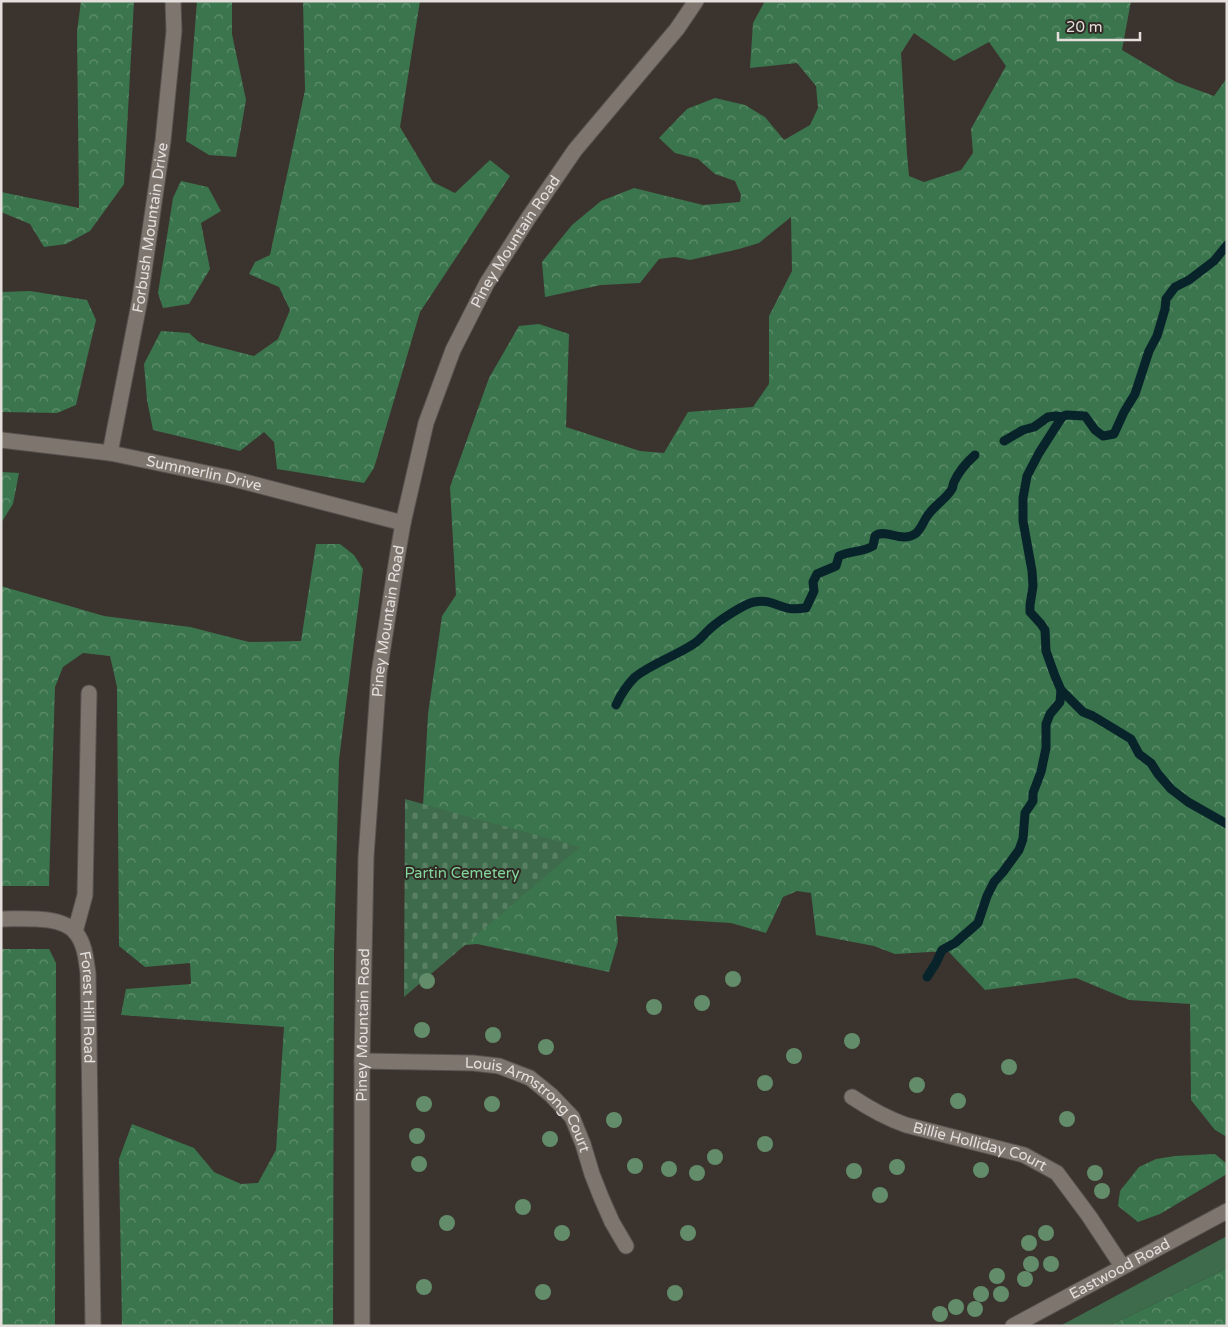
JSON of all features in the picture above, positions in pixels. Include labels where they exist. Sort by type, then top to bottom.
[{"type":"street","name":"Forbush Mountain Drive","points":[[110,453],[140,299],[161,150],[174,32],[173,1]]},
{"type":"street","name":"Piney Mountain Road","points":[[362,1326],[362,1061],[366,857],[379,673],[396,558],[426,423],[453,350],[487,283],[529,217],[575,150],[676,29],[696,1]]},
{"type":"street","name":"Summerlin Drive","points":[[1,440],[110,453],[230,478],[403,523]]},
{"type":"street","name":"Forest Hill Road","points":[[89,693],[85,895],[75,932],[82,945],[88,973],[93,1326]]},
{"type":"street","points":[[1,919],[32,918],[52,921],[66,926],[75,932]]},
{"type":"street","name":"Louis Armstrong Court","points":[[362,1061],[473,1063],[499,1066],[530,1078],[551,1095],[572,1117],[598,1189],[612,1222],[626,1246]]},
{"type":"street","name":"Billie Holliday Court","points":[[852,1097],[889,1119],[1024,1155],[1057,1173],[1089,1216],[1122,1266]]},
{"type":"street","name":"Eastwood Road","points":[[1013,1326],[1227,1211]]},
{"type":"green space","points":[[81,1],[134,1],[124,184],[90,231],[66,244],[44,247],[30,224],[1,212],[1,192],[79,208],[77,32]]},
{"type":"green space","points":[[197,1],[232,1],[232,34],[246,100],[236,157],[209,155],[186,141]]},
{"type":"green space","points":[[303,1],[420,1],[400,127],[433,182],[455,193],[490,160],[510,176],[420,312],[374,468],[364,483],[277,469],[274,442],[264,432],[240,451],[153,430],[147,400],[144,364],[161,331],[189,333],[199,342],[254,356],[278,339],[290,310],[279,287],[249,274],[255,262],[270,255],[305,90]]},
{"type":"green space","points":[[765,1],[1131,1],[1122,50],[1176,82],[1214,96],[1227,78],[1227,1137],[1215,1130],[1191,1100],[1190,1004],[1129,1000],[1076,978],[985,990],[948,951],[895,954],[874,946],[816,935],[811,893],[797,891],[783,897],[766,933],[731,923],[616,916],[618,941],[609,972],[477,944],[429,948],[421,843],[428,714],[442,616],[456,595],[450,487],[489,378],[519,326],[539,324],[569,334],[566,427],[640,451],[664,453],[688,412],[753,407],[769,384],[769,316],[792,271],[791,217],[759,243],[690,260],[675,257],[659,259],[640,283],[601,285],[545,297],[542,262],[572,225],[601,201],[634,188],[703,205],[740,202],[741,195],[735,181],[715,174],[698,159],[675,153],[659,138],[687,109],[715,98],[745,105],[765,117],[784,140],[810,125],[818,108],[816,86],[797,63],[750,68],[753,23]],"holes":[[[914,33],[954,61],[989,42],[1006,66],[971,129],[973,153],[961,170],[924,182],[909,176],[901,53]]]},
{"type":"green space","points":[[181,181],[208,187],[221,211],[201,223],[210,269],[189,304],[163,308],[158,293],[173,198]]},
{"type":"green space","points":[[30,291],[87,300],[96,320],[76,405],[57,413],[1,412],[1,292]]},
{"type":"green space","points":[[1,472],[19,473],[13,504],[1,523]]},
{"type":"green space","points":[[316,544],[340,544],[354,555],[363,569],[339,760],[334,952],[333,1326],[122,1326],[119,1159],[132,1124],[194,1148],[214,1172],[241,1184],[258,1183],[276,1150],[284,1027],[121,1015],[126,989],[191,984],[190,963],[145,967],[119,946],[117,687],[110,656],[83,653],[63,667],[55,687],[49,886],[1,886],[1,586],[104,616],[190,627],[249,642],[301,641]]},
{"type":"green space","name":"Partin Cemetery","points":[[405,799],[580,847],[404,997]]},
{"type":"green space","points":[[1,949],[49,949],[56,963],[55,1326],[1,1326]]},
{"type":"green space","points":[[1215,1154],[1227,1164],[1227,1174],[1160,1214],[1138,1222],[1118,1206],[1120,1191],[1139,1167],[1156,1159]]},
{"type":"green space","points":[[1227,1236],[1227,1268],[1109,1326],[1060,1326]]},
{"type":"green space","points":[[1227,1268],[1227,1326],[1109,1326]]},
{"type":"waterway","points":[[1004,441],[1023,430],[1034,427],[1048,417],[1062,417],[1066,415],[1085,416],[1095,430],[1103,436],[1114,434],[1135,394],[1149,351],[1157,336],[1166,299],[1175,287],[1189,280],[1214,261],[1227,245]]},
{"type":"waterway","points":[[1062,417],[1027,476],[1023,498],[1023,521],[1033,586],[1030,612],[1045,630],[1046,651],[1055,676],[1061,690],[1083,712],[1131,739],[1139,754],[1151,763],[1171,789],[1188,802],[1227,824]]},
{"type":"waterway","points":[[616,705],[624,690],[635,677],[695,643],[716,624],[738,609],[759,601],[789,609],[806,608],[814,591],[813,582],[817,574],[836,566],[839,556],[873,546],[875,536],[879,534],[904,537],[915,534],[931,511],[950,493],[961,470],[975,455]]},
{"type":"waterway","points":[[927,977],[942,950],[955,943],[978,923],[994,882],[1019,850],[1023,839],[1025,813],[1033,801],[1033,793],[1041,772],[1046,748],[1046,724],[1050,714],[1060,702],[1061,690]]}]
